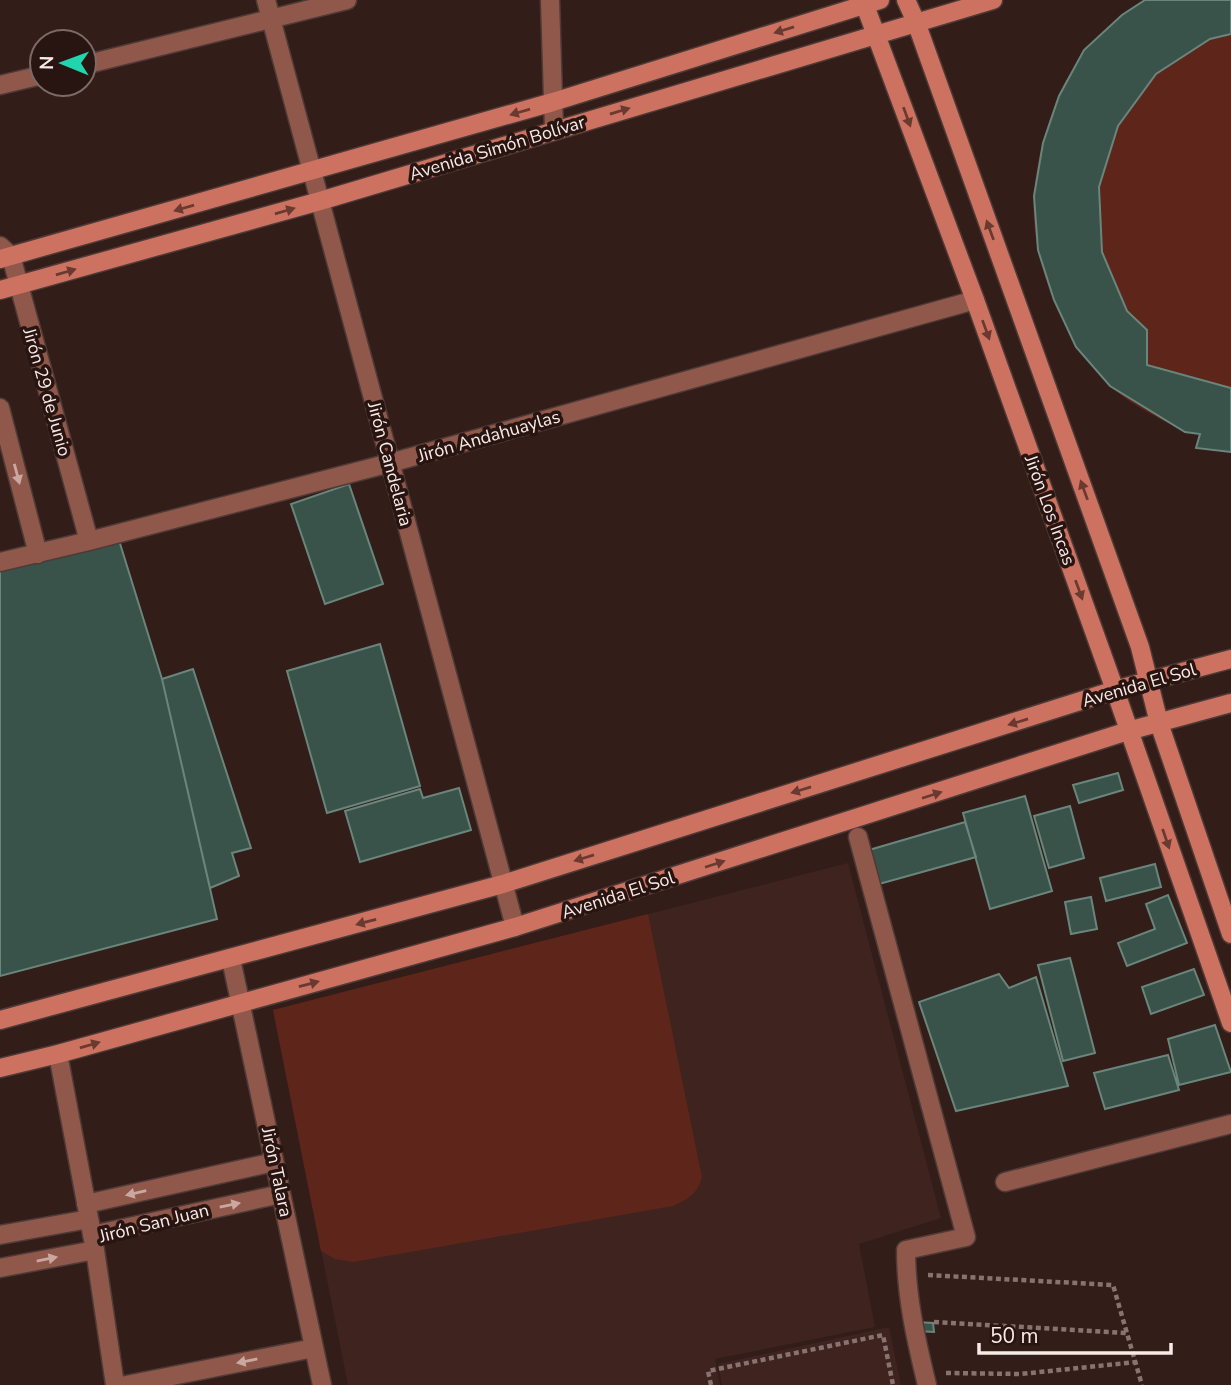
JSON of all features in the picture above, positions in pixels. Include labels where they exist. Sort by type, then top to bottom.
[{"type":"street","name":"Jirón Candelaria","points":[[266,0],[515,927]]},
{"type":"street","points":[[98,62],[347,0]]},
{"type":"street","points":[[550,0],[554,130]]},
{"type":"street","points":[[906,0],[1140,647],[1159,723],[1231,934]]},
{"type":"street","name":"Avenida Simón Bolívar","points":[[9,288],[320,201],[993,0]]},
{"type":"street","name":"Avenida Simón Bolívar","points":[[4,254],[312,172],[553,102],[869,2]]},
{"type":"street","name":"Jirón Los Incas","points":[[869,2],[877,34],[1115,690],[1231,1023]]},
{"type":"street","points":[[0,85],[28,78]]},
{"type":"street","name":"Jirón 29 de Junio","points":[[4,254],[9,288],[89,541]]},
{"type":"street","name":"Jirón Andahuaylas","points":[[0,562],[390,463],[975,300]]},
{"type":"street","points":[[0,408],[38,554]]},
{"type":"street","name":"Avenida El Sol","points":[[0,1020],[503,884],[1115,690],[1231,659]]},
{"type":"street","name":"Avenida El Sol","points":[[0,1068],[515,927],[1128,731],[1231,704]]},
{"type":"street","points":[[858,837],[966,1237],[906,1250],[912,1321],[925,1379]]},
{"type":"street","name":"Jirón Talara","points":[[231,959],[322,1385]]},
{"type":"street","points":[[58,1054],[116,1385]]},
{"type":"street","points":[[1005,1182],[1231,1124]]},
{"type":"street","name":"Jirón San Juan","points":[[0,1268],[90,1227],[275,1162]]},
{"type":"street","name":"Jirón San Juan","points":[[0,1235],[90,1227],[281,1194]]},
{"type":"street","points":[[126,1385],[314,1348]]},
{"type":"path","points":[[906,1274],[1113,1285],[1142,1385]]},
{"type":"path","points":[[912,1321],[1127,1333]]},
{"type":"path","points":[[711,1385],[708,1371],[883,1335],[893,1385]]},
{"type":"path","points":[[925,1379],[1021,1374],[1136,1362]]},
{"type":"shaded area","points":[[1231,0],[1231,452],[1196,448],[1199,434],[1185,432],[1134,404],[1108,384],[1092,366],[1063,321],[1043,271],[1034,220],[1034,195],[1039,157],[1054,108],[1084,50]]},
{"type":"shaded area","points":[[848,863],[941,1218],[859,1244],[875,1327],[715,1359],[720,1385],[348,1385],[273,1010]]},
{"type":"shaded area","points":[[648,914],[702,1177],[692,1195],[673,1206],[353,1262],[335,1259],[321,1251],[273,1010]]},
{"type":"shaded area","points":[[889,1327],[901,1385],[722,1385],[718,1364]]},
{"type":"building","points":[[1145,0],[1231,0],[1231,34],[1210,39],[1156,74],[1118,126],[1099,187],[1102,252],[1127,311],[1147,330],[1147,365],[1231,388],[1231,452],[1196,448],[1200,434],[1185,432],[1110,386],[1076,347],[1054,300],[1038,250],[1034,196],[1043,143],[1059,96],[1084,50],[1122,15]]},
{"type":"building","points":[[349,484],[383,584],[325,604],[291,504]]},
{"type":"building","points":[[118,537],[162,679],[217,919],[0,976],[0,567]]},
{"type":"building","points":[[380,644],[420,786],[327,813],[287,671]]},
{"type":"building","points":[[193,669],[251,848],[232,853],[239,876],[210,888],[162,679]]},
{"type":"building","points":[[1118,773],[1123,790],[1079,803],[1073,785]]},
{"type":"building","points":[[459,788],[471,830],[360,862],[345,811],[420,789],[423,798]]},
{"type":"building","points":[[1025,796],[1052,891],[990,909],[963,813]]},
{"type":"building","points":[[1070,806],[1084,858],[1049,868],[1034,816]]},
{"type":"building","points":[[965,822],[976,857],[879,884],[869,850]]},
{"type":"building","points":[[1155,864],[1161,887],[1106,901],[1100,878]]},
{"type":"building","points":[[1168,895],[1187,943],[1127,966],[1118,943],[1155,929],[1146,904]]},
{"type":"building","points":[[1091,897],[1097,929],[1071,934],[1065,902]]},
{"type":"building","points":[[1070,958],[1095,1053],[1063,1061],[1038,965]]},
{"type":"building","points":[[1194,969],[1204,995],[1151,1014],[1142,987]]},
{"type":"building","points":[[999,974],[1009,988],[1036,977],[1068,1086],[956,1111],[919,1002]]},
{"type":"building","points":[[1215,1025],[1231,1072],[1179,1085],[1168,1039]]},
{"type":"building","points":[[1168,1055],[1179,1090],[1105,1109],[1094,1073]]},
{"type":"building","points":[[916,1322],[933,1323],[934,1332],[916,1331]]}]
